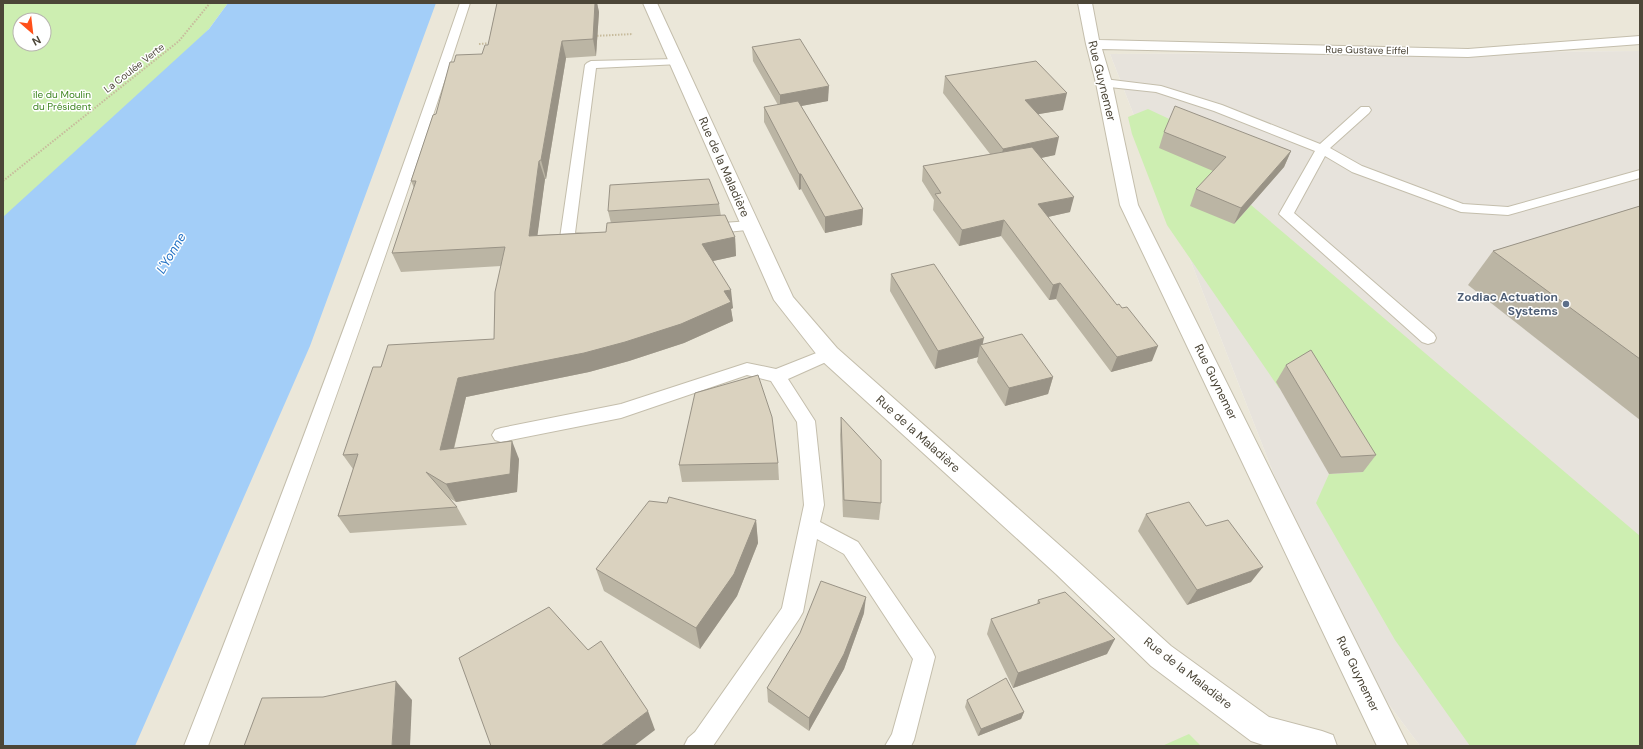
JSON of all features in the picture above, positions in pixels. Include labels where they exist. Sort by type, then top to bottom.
[{"type":"street","name":"Rue de la Maladière","points":[[650,3],[784,300],[829,354],[1065,566],[1161,656],[1262,730],[1322,746]]},
{"type":"street","name":"Rue Guynemer","points":[[1085,3],[1093,44],[1104,83],[1129,205],[1393,746]]},
{"type":"street","name":"Rue Gustave Eiffel","points":[[1093,44],[1468,53],[1640,40]]},
{"type":"lane","points":[[196,746],[275,543],[429,113],[465,3]]},
{"type":"lane","points":[[598,236],[567,238],[591,65],[676,62]]},
{"type":"lane","points":[[1104,83],[1157,89],[1218,108],[1322,149],[1357,169],[1461,208],[1508,211],[1640,174]]},
{"type":"lane","points":[[1365,110],[1322,149],[1286,214],[1428,338]]},
{"type":"lane","points":[[698,230],[751,226]]},
{"type":"lane","points":[[501,435],[621,411],[747,369],[777,376],[829,354]]},
{"type":"lane","points":[[696,746],[703,740],[792,612],[814,505],[806,421],[777,376]]},
{"type":"lane","points":[[810,526],[851,548],[924,657],[902,740],[897,746]]},
{"type":"path","name":"La Coulée Verte","points":[[3,181],[179,41],[210,3]]},
{"type":"path","points":[[592,36],[662,32]]},
{"type":"path","points":[[451,46],[498,42]]},
{"type":"shaded area","points":[[374,3],[1640,3],[1640,51],[1110,54],[1336,634],[1420,746],[54,746]]},
{"type":"shaded area","points":[[1640,51],[1640,746],[1420,746],[1336,634],[1110,54]]},
{"type":"green space","name":"île du Moulin du Président","points":[[3,3],[228,3],[209,29],[3,249]]},
{"type":"green space","points":[[1148,109],[1197,132],[1220,173],[1234,224],[1251,205],[1640,536],[1640,746],[1470,746],[1395,640],[1316,503],[1329,474],[1363,472],[1310,385],[1279,388],[1167,225],[1132,134],[1128,117]]},
{"type":"green space","points":[[1189,734],[1201,746],[1162,746]]},
{"type":"water","name":"L'Yonne","points":[[228,3],[436,3],[310,346],[135,746],[3,746],[3,217],[209,29]]},
{"type":"building","points":[[497,3],[595,3],[593,39],[562,41],[541,160],[539,161],[529,236],[606,232],[607,223],[725,215],[735,237],[702,244],[731,290],[724,291],[731,302],[681,324],[625,342],[584,353],[458,378],[440,450],[512,441],[510,474],[446,484],[426,472],[457,507],[338,516],[358,454],[343,455],[373,367],[381,367],[388,345],[494,339],[495,292],[505,247],[392,253],[416,181],[411,181],[433,115],[436,114],[450,62],[454,62],[456,55],[482,54],[485,45],[488,45]]},
{"type":"building","points":[[800,39],[829,86],[780,95],[752,47]]},
{"type":"building","points":[[1036,61],[1067,93],[1025,100],[1059,137],[1003,149],[945,76]]},
{"type":"building","points":[[798,101],[863,209],[825,217],[801,174],[799,174],[764,107]]},
{"type":"building","points":[[1175,106],[1291,151],[1241,208],[1196,189],[1226,157],[1164,132]]},
{"type":"building","points":[[1032,147],[1074,197],[1038,204],[1117,305],[1119,304],[1122,308],[1127,307],[1158,346],[1117,357],[1060,283],[1053,285],[1004,220],[962,230],[935,194],[941,193],[923,166]]},
{"type":"building","points":[[709,179],[719,204],[608,211],[610,185]]},
{"type":"building","points":[[1640,206],[1640,359],[1493,251]]},
{"type":"building","points":[[934,264],[984,338],[938,351],[891,274]]},
{"type":"building","points":[[1022,334],[1053,377],[1009,388],[980,345]]},
{"type":"building","points":[[1311,350],[1376,455],[1341,457],[1286,365]]},
{"type":"building","points":[[758,375],[772,417],[778,463],[679,465],[695,393]]},
{"type":"building","points":[[841,417],[881,460],[881,503],[844,500]]},
{"type":"building","points":[[669,497],[756,520],[734,574],[696,628],[596,569],[649,501],[667,503]]},
{"type":"building","points":[[1189,502],[1206,526],[1228,520],[1263,567],[1197,590],[1146,514]]},
{"type":"building","points":[[821,581],[866,597],[844,654],[809,718],[767,688],[800,633]]},
{"type":"building","points":[[1065,592],[1115,639],[1018,673],[991,619],[1040,603],[1038,600]]},
{"type":"building","points":[[549,607],[588,650],[601,641],[648,711],[601,746],[491,746],[459,658]]},
{"type":"building","points":[[1006,678],[1024,712],[981,729],[967,700]]},
{"type":"building","points":[[396,681],[392,746],[244,746],[262,698],[323,697]]},
{"type":"place","name":"Zodiac Actuation Systems","points":[[1566,304]]}]
